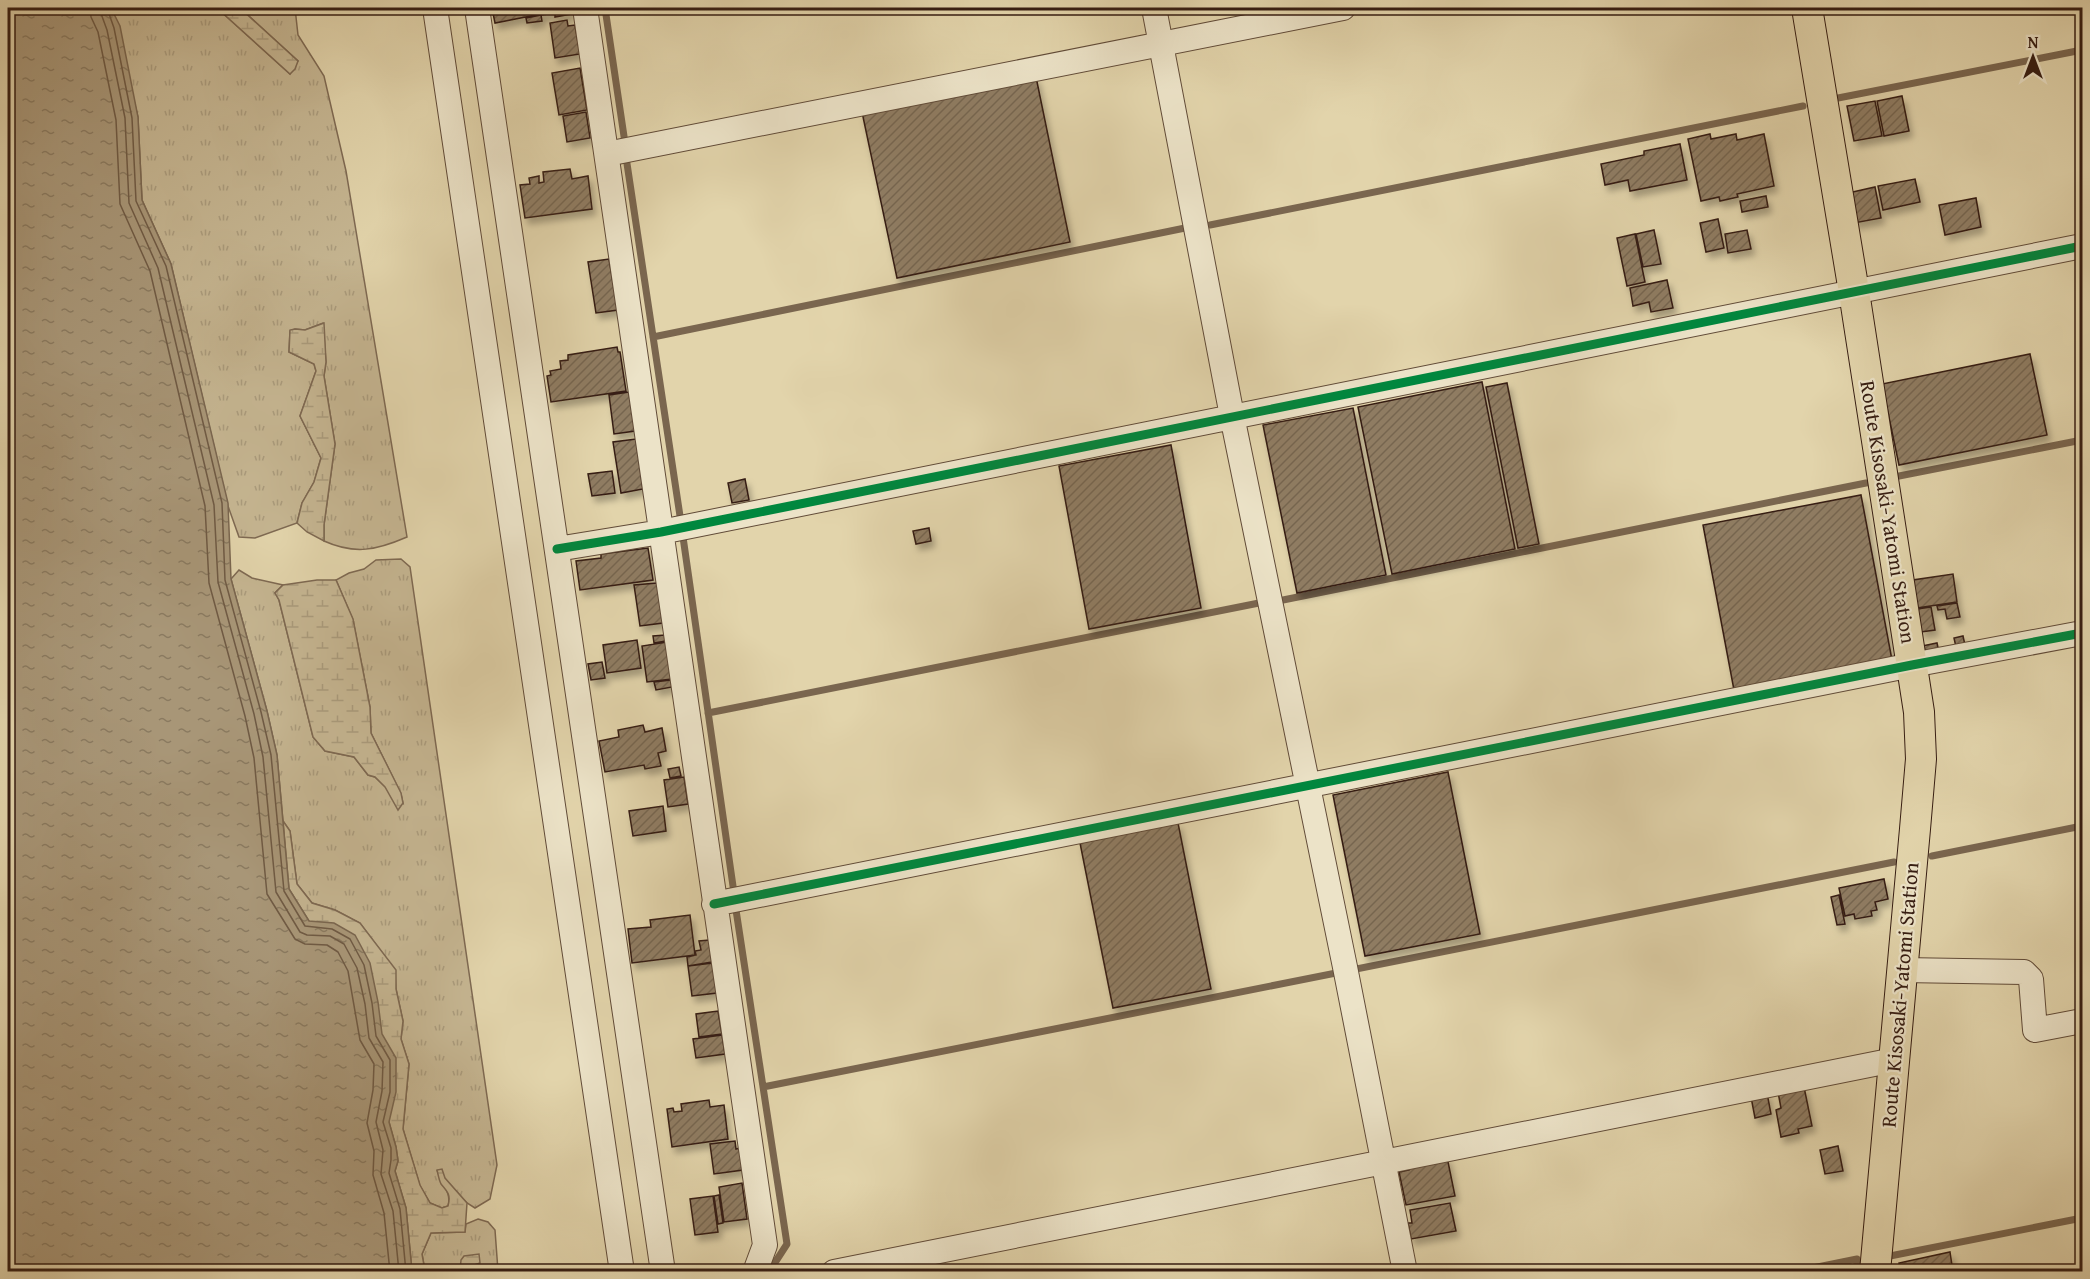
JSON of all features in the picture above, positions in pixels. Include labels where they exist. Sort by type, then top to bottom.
[{"type":"main road","name":"Route Kisosaki-Yatomi Station","points":[[1807,8],[1919,712],[1921,759],[1875,1272]]},
{"type":"street","points":[[435,8],[622,1272]]},
{"type":"street","points":[[477,8],[663,1272]]},
{"type":"street","points":[[585,8],[765,1245],[755,1272]]},
{"type":"street","points":[[1154,8],[1232,416],[1405,1272]]},
{"type":"street","points":[[607,154],[1343,8]]},
{"type":"street","points":[[557,549],[661,532],[2082,246]]},
{"type":"street","points":[[714,904],[2082,633]]},
{"type":"street","points":[[1902,970],[2024,972],[2031,979],[2035,1030],[2082,1021]]},
{"type":"street","points":[[834,1272],[1894,1060]]},
{"type":"green space","points":[[111,8],[217,8],[290,74],[298,61],[240,8],[295,8],[298,35],[324,76],[346,171],[407,537],[376,548],[366,549],[346,548],[324,541],[324,525],[335,444],[324,376],[326,362],[323,323],[305,330],[290,331],[289,352],[314,364],[316,371],[300,416],[321,458],[314,482],[302,503],[297,523],[255,538],[239,537],[228,506],[171,264],[142,200],[138,117]]},
{"type":"green space","points":[[217,8],[240,8],[298,61],[295,69],[290,74]]},
{"type":"green space","points":[[324,323],[326,362],[324,376],[335,444],[324,525],[324,541],[307,532],[297,523],[302,503],[314,482],[321,458],[300,416],[316,371],[314,364],[289,352],[290,330],[305,330]]},
{"type":"green space","points":[[401,559],[410,567],[497,1165],[490,1199],[475,1208],[467,1203],[437,1170],[449,1196],[448,1206],[442,1208],[430,1203],[420,1186],[403,1129],[409,1064],[401,1039],[403,1021],[396,989],[395,970],[360,923],[335,910],[312,903],[297,884],[290,831],[283,821],[277,755],[231,579],[239,570],[252,578],[283,585],[275,593],[279,600],[313,737],[325,751],[354,757],[368,775],[375,777],[403,803],[401,794],[371,733],[370,707],[353,620],[336,580],[364,569],[376,560]]},
{"type":"green space","points":[[336,580],[353,619],[370,707],[371,733],[401,793],[403,803],[398,810],[385,787],[375,777],[368,775],[354,757],[325,751],[313,737],[279,600],[275,593],[283,585]]},
{"type":"green space","points":[[283,821],[290,831],[297,884],[312,903],[335,910],[360,923],[396,970],[396,989],[403,1021],[401,1039],[409,1064],[403,1129],[420,1185],[430,1203],[442,1208],[448,1206],[448,1194],[441,1184],[437,1170],[442,1169],[445,1178],[467,1203],[465,1232],[431,1233],[422,1254],[425,1271],[412,1271],[406,1208],[395,1171],[398,1161],[389,1122],[309,921],[289,889]]},
{"type":"green space","points":[[478,1219],[488,1222],[495,1230],[498,1271],[425,1271],[422,1254],[431,1233],[465,1232],[466,1224]]},
{"type":"green space","points":[[479,1254],[480,1263],[471,1266],[469,1271],[460,1271],[461,1260],[464,1256]]},
{"type":"water","points":[[8,8],[111,8],[120,26],[138,117],[142,200],[171,264],[228,503],[231,579],[277,755],[289,889],[309,921],[334,923],[355,935],[370,963],[382,1034],[396,1058],[396,1092],[389,1122],[398,1161],[395,1171],[406,1208],[412,1271],[8,1271]]},
{"type":"building","points":[[492,8],[540,8],[541,14],[495,23]]},
{"type":"building","points":[[540,8],[570,8],[572,14],[555,17],[555,13],[542,15]]},
{"type":"building","points":[[541,15],[542,21],[527,23],[526,18]]},
{"type":"building","points":[[567,20],[568,26],[575,25],[580,54],[555,58],[550,23]]},
{"type":"building","points":[[580,68],[587,110],[559,115],[552,73]]},
{"type":"building","points":[[1036,77],[1070,242],[897,278],[862,112]]},
{"type":"building","points":[[1902,96],[1909,131],[1884,136],[1877,101]]},
{"type":"building","points":[[1875,101],[1882,136],[1854,141],[1847,106]]},
{"type":"building","points":[[586,112],[590,138],[567,142],[563,116]]},
{"type":"building","points":[[1710,134],[1711,139],[1736,134],[1737,140],[1764,134],[1774,186],[1737,194],[1738,197],[1720,201],[1719,197],[1701,201],[1688,139]]},
{"type":"building","points":[[1680,144],[1687,180],[1630,191],[1628,180],[1605,185],[1601,164],[1644,155],[1644,151]]},
{"type":"building","points":[[570,169],[572,179],[588,176],[592,209],[525,218],[520,185],[530,184],[529,178],[539,176],[539,183],[544,182],[543,172]]},
{"type":"building","points":[[1915,179],[1920,202],[1883,210],[1878,186]]},
{"type":"building","points":[[1875,187],[1881,218],[1854,223],[1848,193]]},
{"type":"building","points":[[1766,196],[1768,207],[1742,212],[1740,201]]},
{"type":"building","points":[[1976,198],[1981,227],[1945,235],[1939,205]]},
{"type":"building","points":[[1718,219],[1724,248],[1706,252],[1700,223]]},
{"type":"building","points":[[1654,230],[1661,264],[1643,267],[1636,234]]},
{"type":"building","points":[[1747,230],[1751,249],[1728,253],[1725,234]]},
{"type":"building","points":[[1635,234],[1645,282],[1627,286],[1617,238]]},
{"type":"building","points":[[609,259],[618,310],[596,313],[588,262]]},
{"type":"building","points":[[1667,280],[1673,308],[1651,312],[1649,302],[1633,306],[1630,288]]},
{"type":"building","points":[[617,347],[620,352],[626,391],[551,402],[547,376],[551,375],[550,371],[561,369],[560,361],[568,360],[568,355]]},
{"type":"building","points":[[2030,354],[2047,435],[1899,465],[1882,384]]},
{"type":"building","points":[[1482,382],[1515,549],[1392,574],[1358,407]]},
{"type":"building","points":[[1507,383],[1539,544],[1518,548],[1486,387]]},
{"type":"building","points":[[629,392],[635,431],[614,434],[609,395]]},
{"type":"building","points":[[1353,408],[1386,575],[1297,593],[1263,425]]},
{"type":"building","points":[[636,439],[643,489],[621,493],[613,442]]},
{"type":"building","points":[[1171,445],[1201,608],[1089,629],[1059,466]]},
{"type":"building","points":[[612,471],[615,493],[592,496],[588,474]]},
{"type":"building","points":[[745,479],[749,500],[732,503],[728,483]]},
{"type":"building","points":[[1861,495],[1892,660],[1734,690],[1703,525]]},
{"type":"building","points":[[929,528],[931,541],[916,544],[913,531]]},
{"type":"building","points":[[648,548],[653,580],[580,590],[576,561],[601,558],[601,554]]},
{"type":"building","points":[[1953,574],[1957,602],[1917,608],[1913,580]]},
{"type":"building","points":[[657,583],[663,623],[640,626],[634,585]]},
{"type":"building","points":[[1957,603],[1960,617],[1947,619],[1945,609],[1938,610],[1937,606]]},
{"type":"building","points":[[1931,607],[1935,630],[1921,632],[1917,609]]},
{"type":"building","points":[[665,635],[666,641],[654,643],[653,636]]},
{"type":"building","points":[[1963,636],[1965,645],[1956,647],[1954,638]]},
{"type":"building","points":[[637,640],[641,668],[607,673],[603,645]]},
{"type":"building","points":[[667,642],[672,679],[647,682],[642,646]]},
{"type":"building","points":[[1937,643],[1939,652],[1924,655],[1922,646]]},
{"type":"building","points":[[602,662],[605,678],[591,680],[588,664]]},
{"type":"building","points":[[671,680],[672,687],[656,690],[654,682]]},
{"type":"building","points":[[643,725],[645,732],[662,728],[666,751],[658,753],[661,766],[645,769],[644,765],[605,772],[599,741],[619,737],[618,730]]},
{"type":"building","points":[[679,767],[681,776],[670,778],[668,769]]},
{"type":"building","points":[[1448,772],[1480,934],[1365,956],[1333,795]]},
{"type":"building","points":[[684,777],[688,804],[668,807],[664,780]]},
{"type":"building","points":[[663,806],[666,831],[633,836],[629,811]]},
{"type":"building","points":[[1178,823],[1211,989],[1113,1008],[1080,843]]},
{"type":"building","points":[[1884,879],[1888,899],[1875,902],[1877,910],[1871,911],[1872,916],[1855,919],[1854,914],[1845,916],[1839,888]]},
{"type":"building","points":[[1839,895],[1845,924],[1837,925],[1831,897]]},
{"type":"building","points":[[690,915],[695,955],[632,963],[628,929],[651,927],[650,920]]},
{"type":"building","points":[[709,940],[712,962],[688,966],[687,957],[696,955],[695,951],[701,950],[699,941]]},
{"type":"building","points":[[713,963],[717,993],[692,996],[688,966]]},
{"type":"building","points":[[718,1011],[722,1034],[699,1037],[696,1014]]},
{"type":"building","points":[[722,1035],[725,1054],[696,1058],[693,1039]]},
{"type":"building","points":[[1804,1087],[1812,1126],[1798,1129],[1799,1133],[1781,1137],[1776,1110],[1781,1108],[1778,1092]]},
{"type":"building","points":[[1767,1093],[1771,1114],[1755,1118],[1751,1097]]},
{"type":"building","points":[[709,1100],[710,1107],[724,1105],[728,1139],[672,1147],[667,1109],[673,1108],[674,1112],[682,1111],[681,1104]]},
{"type":"building","points":[[735,1141],[736,1149],[740,1148],[743,1170],[714,1174],[710,1144]]},
{"type":"building","points":[[1838,1146],[1843,1171],[1825,1174],[1820,1150]]},
{"type":"building","points":[[1447,1157],[1455,1196],[1406,1205],[1399,1172],[1409,1170],[1408,1164]]},
{"type":"building","points":[[742,1183],[747,1219],[724,1222],[719,1187]]},
{"type":"building","points":[[719,1195],[723,1223],[718,1224],[714,1196]]},
{"type":"building","points":[[713,1196],[718,1232],[695,1235],[690,1199]]},
{"type":"building","points":[[1450,1203],[1456,1231],[1411,1239],[1408,1223],[1412,1223],[1410,1210]]},
{"type":"building","points":[[1950,1252],[1953,1272],[1901,1272],[1899,1263]]},
{"type":"waterway","points":[[605,8],[625,143]]},
{"type":"waterway","points":[[1833,99],[2082,50]]},
{"type":"waterway","points":[[1210,225],[1803,106]]},
{"type":"waterway","points":[[626,157],[680,516]]},
{"type":"waterway","points":[[653,337],[1185,228]]},
{"type":"waterway","points":[[1894,477],[2082,440]]},
{"type":"waterway","points":[[1283,600],[1866,483]]},
{"type":"waterway","points":[[683,537],[734,893]]},
{"type":"waterway","points":[[708,713],[1259,603]]},
{"type":"waterway","points":[[1932,856],[2082,826]]},
{"type":"waterway","points":[[763,1087],[1894,862]]},
{"type":"waterway","points":[[736,910],[787,1244],[769,1272]]},
{"type":"waterway","points":[[1890,1256],[2082,1218]]},
{"type":"waterway","points":[[1793,1272],[1857,1259],[1857,1272]]},
{"type":"cycle path","points":[[557,549],[661,532],[2082,246]]},
{"type":"cycle path","points":[[714,904],[2082,633]]}]
